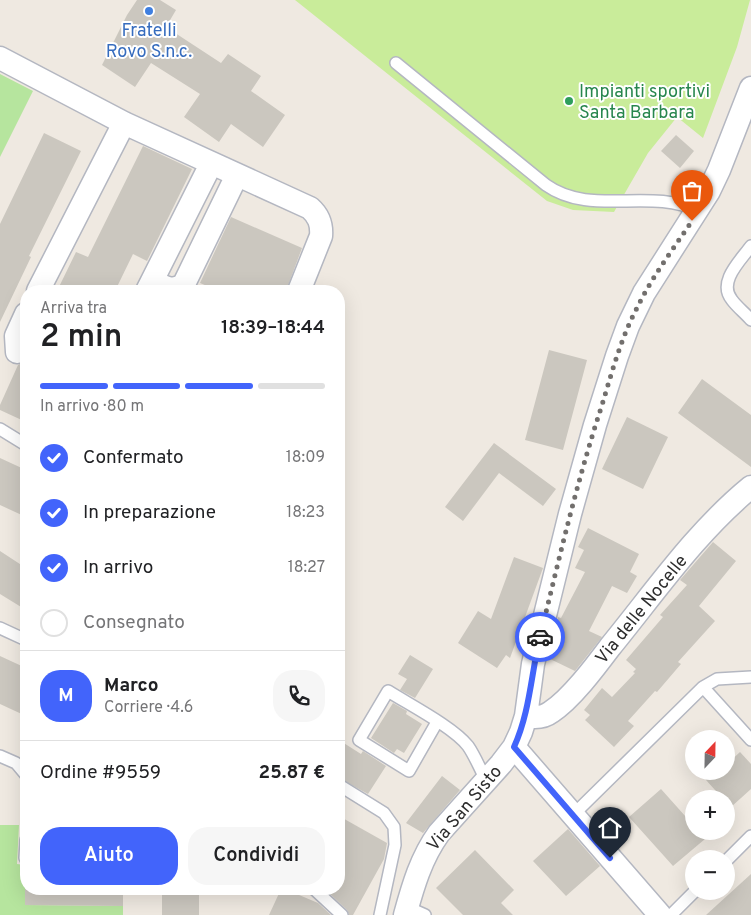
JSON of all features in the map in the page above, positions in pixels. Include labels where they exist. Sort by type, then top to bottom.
[{"type":"street","points":[[0,58],[124,123],[310,208],[319,219],[321,236],[302,285]]},
{"type":"street","name":"Via San Sisto","points":[[412,912],[422,861],[431,844],[514,747],[526,716],[533,664],[570,514],[617,356],[644,293],[698,211],[719,170],[751,88]]},
{"type":"street","points":[[41,285],[124,123]]},
{"type":"street","points":[[150,285],[211,164]]},
{"type":"street","points":[[183,285],[237,175]]},
{"type":"street","points":[[14,355],[16,336],[20,327]]},
{"type":"street","name":"Via delle Nocelle","points":[[526,716],[535,718],[543,716],[558,706],[585,679],[705,529],[751,487]]},
{"type":"street","points":[[514,747],[660,915]]},
{"type":"lane","points":[[396,63],[546,185],[561,195],[597,200],[672,202],[698,211]]},
{"type":"lane","points":[[751,246],[730,276],[727,284],[730,299],[751,320]]},
{"type":"lane","points":[[0,429],[20,441]]},
{"type":"lane","points":[[0,628],[20,637]]},
{"type":"lane","points":[[573,815],[703,687],[717,679],[751,677]]},
{"type":"lane","points":[[703,687],[751,740]]},
{"type":"lane","points":[[438,722],[409,771],[359,740],[388,691],[438,722],[455,734],[468,746],[486,780]]},
{"type":"lane","points":[[0,756],[16,763],[20,768]]},
{"type":"lane","points":[[345,789],[384,813],[394,827],[395,845],[380,915]]},
{"type":"lane","points":[[735,851],[751,836]]},
{"type":"lane","points":[[320,895],[342,915]]},
{"type":"lane","points":[[671,915],[686,900]]},
{"type":"green space","name":"Impianti sportivi Santa Barbara","points":[[295,0],[750,0],[737,47],[703,138],[677,117],[648,153],[614,212],[573,210],[547,201]]},
{"type":"green space","points":[[0,74],[33,91],[0,157]]},
{"type":"green space","points":[[0,825],[19,825],[17,864],[20,864],[20,895],[25,895],[25,905],[123,906],[123,915],[0,915]]},
{"type":"building","points":[[137,0],[160,0],[176,10],[166,27],[221,63],[228,54],[261,76],[251,91],[285,115],[263,147],[231,124],[219,142],[184,117],[200,94],[151,63],[135,87],[102,65],[127,15]]},
{"type":"building","points":[[44,133],[81,151],[29,256],[31,257],[0,322],[0,224]]},
{"type":"building","points":[[676,135],[694,151],[680,168],[661,151]]},
{"type":"building","points":[[143,146],[192,169],[147,261],[133,254],[118,285],[60,285],[76,252],[88,257]]},
{"type":"building","points":[[231,217],[302,248],[288,285],[205,285],[200,283]]},
{"type":"building","points":[[549,350],[587,360],[563,450],[525,440]]},
{"type":"building","points":[[20,364],[20,419],[0,410],[0,405]]},
{"type":"building","points":[[702,379],[751,415],[751,467],[678,413]]},
{"type":"building","points":[[627,417],[668,437],[643,489],[602,469]]},
{"type":"building","points":[[494,443],[556,489],[543,506],[499,473],[463,521],[445,507]]},
{"type":"building","points":[[0,458],[20,467],[20,514],[0,505]]},
{"type":"building","points":[[588,528],[639,554],[630,572],[637,576],[627,593],[612,586],[589,631],[602,637],[575,671],[548,658],[558,617],[561,618],[585,572],[575,568],[584,550],[578,547]]},
{"type":"building","points":[[713,542],[736,561],[699,606],[715,621],[678,662],[681,664],[657,692],[655,691],[628,721],[634,726],[614,747],[585,720],[590,715],[584,710],[602,688],[612,697],[635,673],[633,672],[636,669],[626,660],[663,617],[660,615],[687,585],[680,580]]},
{"type":"building","points":[[0,551],[20,564],[20,606],[0,594]]},
{"type":"building","points":[[514,557],[543,568],[510,658],[506,655],[497,668],[458,643],[478,611],[491,619]]},
{"type":"building","points":[[410,655],[433,669],[415,698],[400,690],[407,679],[398,674]]},
{"type":"building","points":[[0,656],[20,665],[20,713],[0,704]]},
{"type":"building","points":[[393,703],[407,711],[406,714],[422,724],[404,753],[397,749],[394,753],[371,738]]},
{"type":"building","points":[[345,744],[361,754],[363,751],[386,766],[368,794],[345,781]]},
{"type":"building","points":[[740,752],[751,764],[751,789],[735,803],[735,790],[715,790],[706,780],[735,780],[735,757]]},
{"type":"building","points":[[442,776],[460,790],[423,833],[406,823]]},
{"type":"building","points":[[661,789],[685,816],[685,840],[704,840],[692,850],[685,850],[685,856],[673,866],[629,817]]},
{"type":"building","points":[[345,819],[387,843],[384,859],[353,915],[349,915],[347,910],[331,895],[345,895]]},
{"type":"building","points":[[568,829],[600,866],[566,896],[533,861]]},
{"type":"building","points":[[475,850],[514,890],[501,903],[513,915],[463,915],[436,888]]},
{"type":"building","points":[[751,874],[751,915],[706,915],[722,900],[735,900],[735,889]]},
{"type":"building","points":[[25,895],[123,895],[123,906],[25,905]]},
{"type":"building","points":[[162,895],[199,895],[199,915],[162,915]]},
{"type":"building","points":[[278,895],[299,895],[318,903],[331,915],[269,915]]},
{"type":"way so far","points":[[540,637],[570,514],[617,356],[628,326],[644,293],[692,221]]},
{"type":"place","name":"Fratelli Rovo S.n.c.","points":[[149,11]]},
{"type":"place","name":"Impianti sportivi Santa Barbara","points":[[569,101]]},
{"type":"route","points":[[540,637],[533,664],[526,716],[514,747],[610,858]]}]
